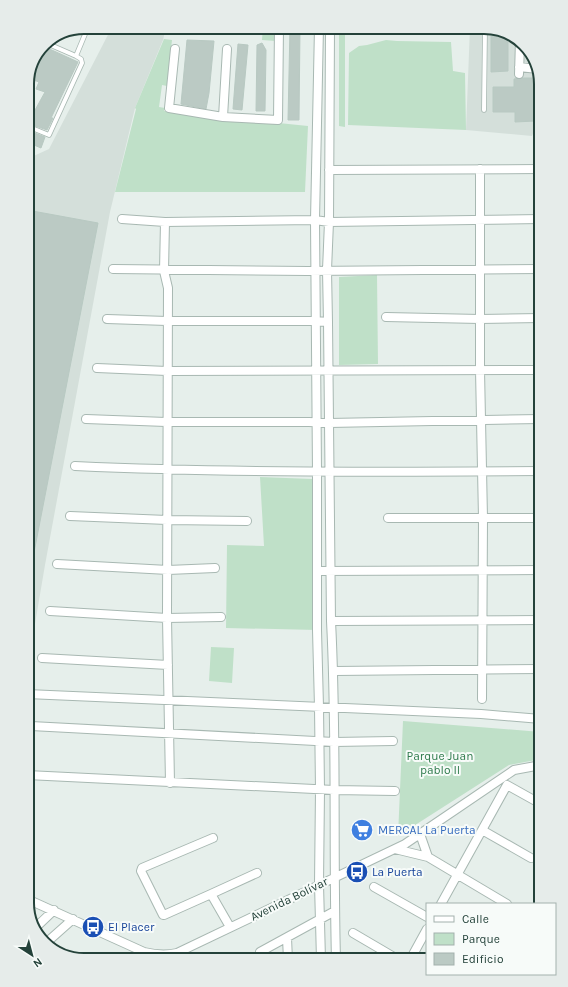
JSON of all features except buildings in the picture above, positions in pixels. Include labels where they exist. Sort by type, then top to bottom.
[{"type":"street","points":[[175,48],[169,108],[223,117],[278,120],[279,34]]},
{"type":"street","points":[[319,34],[315,220],[315,321],[321,953]]},
{"type":"street","points":[[330,34],[329,222],[327,270],[331,621],[334,671],[334,877],[336,953]]},
{"type":"street","points":[[223,117],[227,49]]},
{"type":"street","points":[[520,49],[519,70],[531,69]]},
{"type":"street","points":[[480,169],[482,699]]},
{"type":"street","points":[[329,170],[534,169]]},
{"type":"street","points":[[122,219],[166,222],[315,220],[329,222],[534,219]]},
{"type":"street","points":[[166,222],[164,271],[168,288],[166,422],[170,783]]},
{"type":"street","points":[[113,269],[164,271],[315,271],[534,269]]},
{"type":"street","points":[[386,317],[480,319],[534,318]]},
{"type":"street","points":[[107,319],[328,322]]},
{"type":"street","points":[[97,368],[167,371],[534,370]]},
{"type":"street","points":[[86,419],[166,422],[329,423],[534,419]]},
{"type":"street","points":[[75,466],[167,470],[317,472],[534,471]]},
{"type":"street","points":[[70,516],[167,520],[247,521]]},
{"type":"street","points":[[388,518],[534,518]]},
{"type":"street","points":[[57,564],[168,570],[215,568]]},
{"type":"street","points":[[317,571],[534,570]]},
{"type":"street","points":[[50,611],[167,618],[221,617]]},
{"type":"street","points":[[331,621],[534,620]]},
{"type":"street","points":[[42,658],[168,665]]},
{"type":"street","points":[[334,671],[534,669]]},
{"type":"street","points":[[34,694],[482,714],[534,718]]},
{"type":"street","points":[[34,726],[319,742],[393,741]]},
{"type":"street","name":"Avenida Bolívar","points":[[177,953],[405,844],[514,770],[534,766]]},
{"type":"street","points":[[34,775],[320,790],[395,791]]},
{"type":"street","points":[[442,903],[507,785],[534,800]]},
{"type":"street","points":[[482,830],[531,858]]},
{"type":"street","points":[[420,834],[428,857]]},
{"type":"street","points":[[213,838],[142,868],[141,871],[162,914],[164,915],[257,873]]},
{"type":"street","points":[[395,848],[428,857],[505,903]]},
{"type":"street","points":[[374,887],[426,916]]},
{"type":"street","points":[[211,894],[230,927]]},
{"type":"street","name":"Avenida Bolívar","points":[[34,902],[148,953]]},
{"type":"street","points":[[39,924],[54,910]]},
{"type":"street","points":[[260,952],[335,911]]},
{"type":"street","points":[[52,938],[73,919]]},
{"type":"street","points":[[414,953],[426,931]]},
{"type":"street","points":[[353,933],[387,953]]},
{"type":"street","points":[[287,938],[288,953]]},
{"type":"lane","points":[[76,56],[85,34]]},
{"type":"lane","points":[[484,110],[485,34]]},
{"type":"lane","points":[[34,129],[49,135],[82,63],[81,59],[76,56],[52,46]]},
{"type":"shaded area","points":[[108,34],[164,34],[135,108],[110,212],[34,630],[34,156],[49,149]]},
{"type":"shaded area","points":[[470,34],[487,34],[506,39],[517,46],[526,56],[533,74],[534,131],[532,136],[466,130]]},
{"type":"green space","points":[[262,34],[276,34],[276,41],[262,40]]},
{"type":"green space","points":[[339,34],[345,34],[345,127],[339,126]]},
{"type":"green space","points":[[164,39],[172,40],[167,86],[162,85],[159,107],[165,108],[164,111],[308,126],[305,192],[115,192],[136,109],[135,108]]},
{"type":"green space","points":[[386,40],[451,42],[453,71],[465,73],[466,130],[348,125],[349,53],[359,46]]},
{"type":"green space","points":[[377,275],[378,364],[339,365],[339,277]]},
{"type":"green space","points":[[260,477],[312,479],[317,630],[226,628],[227,545],[264,546]]},
{"type":"green space","points":[[211,647],[234,648],[232,683],[209,681]]},
{"type":"green space","name":"Parque Juan pablo II","points":[[403,721],[534,731],[534,760],[509,765],[398,836]]},
{"type":"place","name":"MERCAL La Puerta","points":[[362,830]]},
{"type":"place","name":"La Puerta","points":[[357,872]]},
{"type":"place","name":"El Placer","points":[[93,927]]}]
